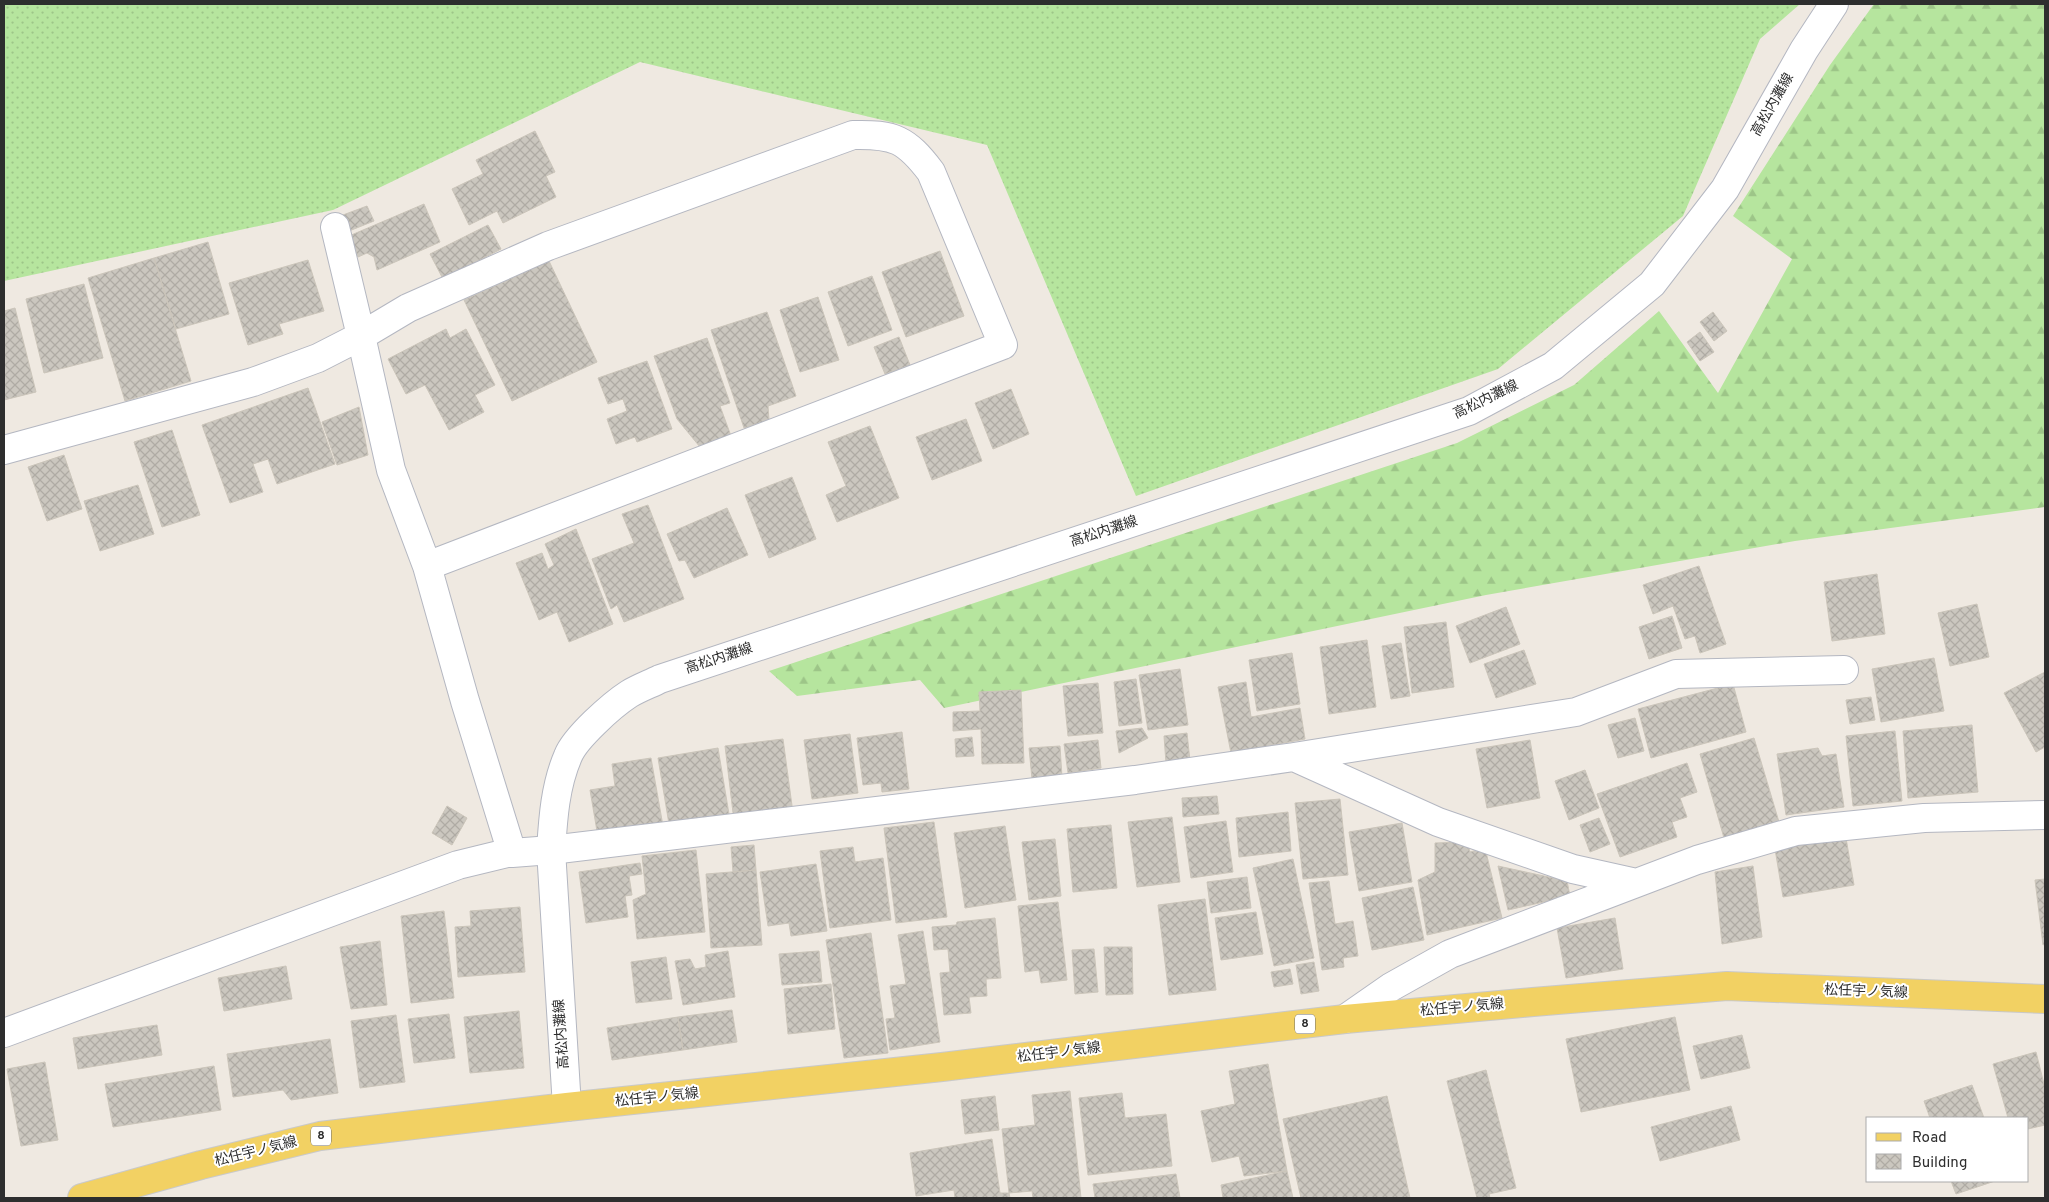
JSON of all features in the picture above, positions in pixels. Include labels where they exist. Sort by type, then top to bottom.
[{"type":"main road","name":"松任宇ノ気線","points":[[82,1198],[201,1165],[320,1136],[567,1107],[942,1067],[1345,1019],[1727,986],[2045,999]]},
{"type":"street","name":"高松内灘線","points":[[567,1107],[550,850],[559,784],[568,755],[588,729],[606,713],[629,695],[660,679],[1469,411],[1553,366],[1652,284],[1725,188],[1804,50],[1834,4]]},
{"type":"street","points":[[4,450],[253,382],[318,358],[361,336],[408,308],[548,246],[853,135],[877,134],[902,141],[919,156],[931,172],[1003,344],[428,566]]},
{"type":"street","points":[[335,227],[391,470],[428,566],[465,701],[511,852]]},
{"type":"street","points":[[4,1033],[458,865],[511,852],[550,850],[1135,780],[1294,757],[1576,712],[1676,674],[1844,670]]},
{"type":"street","points":[[1294,757],[1438,822],[1573,869],[1636,883]]},
{"type":"street","points":[[1345,1019],[1391,987],[1450,954],[1697,860],[1796,831],[1924,818],[2043,812]]},
{"type":"green space","points":[[4,4],[1800,4],[1760,39],[1683,216],[1498,369],[1136,496],[987,145],[640,62],[333,210],[4,281]]},
{"type":"green space","points":[[1874,4],[2045,4],[2045,507],[1795,541],[1486,595],[944,708],[920,680],[797,696],[769,671],[1457,443],[1574,385],[1659,311],[1718,393],[1792,259],[1733,216],[1830,65]]},
{"type":"building","points":[[535,131],[555,172],[546,176],[556,197],[503,223],[497,211],[469,225],[452,189],[483,174],[476,160]]},
{"type":"building","points":[[424,204],[440,242],[377,270],[374,257],[367,253],[358,257],[349,236]]},
{"type":"building","points":[[367,206],[374,221],[349,231],[343,215]]},
{"type":"building","points":[[488,225],[501,249],[443,279],[430,254]]},
{"type":"building","points":[[208,242],[229,314],[176,329],[154,258]]},
{"type":"building","points":[[940,251],[964,316],[906,337],[882,272]]},
{"type":"building","points":[[154,258],[191,381],[125,401],[88,278]]},
{"type":"building","points":[[308,260],[324,311],[279,324],[283,334],[248,345],[229,283]]},
{"type":"building","points":[[549,261],[597,362],[512,401],[464,300]]},
{"type":"building","points":[[872,276],[892,330],[848,346],[828,292]]},
{"type":"building","points":[[84,284],[103,358],[44,373],[26,299]]},
{"type":"building","points":[[818,297],[839,360],[800,372],[780,310]]},
{"type":"building","points":[[15,308],[36,392],[4,400],[4,311]]},
{"type":"building","points":[[767,312],[796,396],[768,406],[769,420],[744,428],[711,330]]},
{"type":"building","points":[[1713,312],[1727,331],[1714,341],[1700,322]]},
{"type":"building","points":[[446,329],[450,338],[466,329],[495,385],[475,395],[484,412],[449,430],[425,385],[406,394],[388,359]]},
{"type":"building","points":[[1700,332],[1714,352],[1700,361],[1687,342]]},
{"type":"building","points":[[899,337],[910,365],[885,374],[874,347]]},
{"type":"building","points":[[707,338],[730,403],[720,406],[731,436],[700,447],[677,419],[654,356]]},
{"type":"building","points":[[647,361],[672,429],[637,442],[635,437],[616,444],[607,419],[627,411],[623,399],[608,404],[598,378]]},
{"type":"building","points":[[308,388],[335,464],[277,484],[268,459],[253,464],[263,492],[230,503],[202,425]]},
{"type":"building","points":[[1011,389],[1029,434],[993,449],[975,403]]},
{"type":"building","points":[[359,407],[368,455],[337,465],[322,422]]},
{"type":"building","points":[[966,419],[982,461],[932,480],[916,437]]},
{"type":"building","points":[[870,426],[899,498],[837,522],[826,495],[846,486],[828,442]]},
{"type":"building","points":[[172,430],[200,515],[162,527],[134,442]]},
{"type":"building","points":[[64,455],[82,509],[47,521],[28,467]]},
{"type":"building","points":[[792,477],[816,539],[769,558],[745,495]]},
{"type":"building","points":[[138,485],[154,534],[100,551],[84,501]]},
{"type":"building","points":[[648,505],[684,599],[624,622],[617,605],[611,609],[592,559],[634,543],[622,514]]},
{"type":"building","points":[[727,508],[748,555],[694,578],[685,560],[679,561],[667,534]]},
{"type":"building","points":[[576,529],[613,624],[569,642],[557,612],[539,620],[516,563],[542,553],[548,569],[554,565],[545,544]]},
{"type":"building","points":[[1699,566],[1726,644],[1700,653],[1695,636],[1685,639],[1673,606],[1653,614],[1643,585]]},
{"type":"building","points":[[1877,574],[1885,634],[1832,641],[1824,582]]},
{"type":"building","points":[[1977,604],[1989,657],[1950,666],[1938,613]]},
{"type":"building","points":[[1506,607],[1520,644],[1470,663],[1456,626]]},
{"type":"building","points":[[1672,616],[1682,648],[1649,659],[1639,627]]},
{"type":"building","points":[[1446,622],[1454,687],[1412,693],[1404,627]]},
{"type":"building","points":[[1367,640],[1376,707],[1329,714],[1320,647]]},
{"type":"building","points":[[1401,643],[1410,696],[1391,699],[1382,646]]},
{"type":"building","points":[[1524,650],[1536,684],[1496,698],[1484,664]]},
{"type":"building","points":[[1292,653],[1300,704],[1257,711],[1249,660]]},
{"type":"building","points":[[1934,658],[1944,711],[1881,722],[1872,669]]},
{"type":"building","points":[[1180,669],[1188,725],[1148,730],[1139,675]]},
{"type":"building","points":[[2045,672],[2045,747],[2036,752],[2004,693]]},
{"type":"building","points":[[1136,679],[1142,723],[1119,726],[1114,682]]},
{"type":"building","points":[[1246,682],[1251,717],[1300,708],[1305,739],[1231,753],[1218,687]]},
{"type":"building","points":[[1098,683],[1103,733],[1068,736],[1063,686]]},
{"type":"building","points":[[1733,684],[1746,732],[1651,758],[1638,709]]},
{"type":"building","points":[[1021,690],[1024,763],[982,764],[981,729],[953,731],[953,712],[980,711],[979,692]]},
{"type":"building","points":[[1871,697],[1875,720],[1850,724],[1846,700]]},
{"type":"building","points":[[1635,718],[1644,751],[1618,758],[1608,725]]},
{"type":"building","points":[[1972,725],[1978,792],[1908,798],[1903,731]]},
{"type":"building","points":[[1142,728],[1148,738],[1119,753],[1116,731]]},
{"type":"building","points":[[1895,731],[1902,801],[1853,806],[1846,736]]},
{"type":"building","points":[[902,732],[909,789],[882,792],[881,783],[863,785],[857,738]]},
{"type":"building","points":[[1187,733],[1190,761],[1166,763],[1164,736]]},
{"type":"building","points":[[850,734],[858,793],[812,799],[804,740]]},
{"type":"building","points":[[972,737],[974,756],[956,757],[955,739]]},
{"type":"building","points":[[1754,738],[1779,822],[1724,838],[1700,754]]},
{"type":"building","points":[[783,739],[793,813],[734,821],[725,746]]},
{"type":"building","points":[[1098,740],[1101,768],[1068,773],[1064,744]]},
{"type":"building","points":[[1530,740],[1540,798],[1487,808],[1476,749]]},
{"type":"building","points":[[1060,746],[1062,777],[1032,779],[1029,748]]},
{"type":"building","points":[[718,748],[730,820],[670,830],[658,758]]},
{"type":"building","points":[[1818,748],[1822,756],[1836,754],[1844,807],[1786,815],[1777,754]]},
{"type":"building","points":[[651,758],[663,826],[598,837],[590,790],[615,786],[612,764]]},
{"type":"building","points":[[1687,763],[1697,792],[1680,798],[1687,817],[1672,822],[1677,837],[1620,857],[1597,794]]},
{"type":"building","points":[[1585,770],[1599,808],[1569,820],[1555,781]]},
{"type":"building","points":[[1217,796],[1219,814],[1183,817],[1182,798]]},
{"type":"building","points":[[1340,799],[1348,875],[1303,879],[1295,803]]},
{"type":"building","points":[[447,806],[467,818],[452,845],[432,833]]},
{"type":"building","points":[[1288,812],[1291,851],[1239,857],[1236,818]]},
{"type":"building","points":[[1172,817],[1180,882],[1137,887],[1128,822]]},
{"type":"building","points":[[1599,818],[1610,844],[1590,852],[1580,825]]},
{"type":"building","points":[[1226,821],[1233,872],[1191,878],[1184,827]]},
{"type":"building","points":[[934,822],[947,917],[896,923],[884,828]]},
{"type":"building","points":[[1402,823],[1412,882],[1359,891],[1349,832]]},
{"type":"building","points":[[1111,825],[1117,888],[1073,892],[1067,829]]},
{"type":"building","points":[[1005,826],[1016,900],[965,908],[954,833]]},
{"type":"building","points":[[1846,838],[1854,885],[1783,897],[1775,849]]},
{"type":"building","points":[[1055,839],[1061,896],[1029,900],[1022,842]]},
{"type":"building","points":[[1467,842],[1470,852],[1485,848],[1502,918],[1427,935],[1418,880],[1435,872],[1435,843]]},
{"type":"building","points":[[754,845],[756,870],[733,872],[731,847]]},
{"type":"building","points":[[853,847],[855,862],[883,858],[891,920],[830,928],[820,851]]},
{"type":"building","points":[[696,850],[705,932],[637,939],[633,900],[646,894],[642,856]]},
{"type":"building","points":[[1293,859],[1314,958],[1274,966],[1253,868]]},
{"type":"building","points":[[640,863],[642,874],[629,876],[632,895],[625,896],[628,917],[586,923],[579,872]]},
{"type":"building","points":[[816,864],[827,931],[791,936],[789,923],[768,926],[760,872]]},
{"type":"building","points":[[1498,866],[1567,881],[1570,896],[1508,910]]},
{"type":"building","points":[[1753,866],[1762,937],[1722,944],[1715,872]]},
{"type":"building","points":[[756,870],[762,945],[711,948],[706,874]]},
{"type":"building","points":[[1247,877],[1251,908],[1211,913],[1207,882]]},
{"type":"building","points":[[2045,879],[2045,944],[2043,945],[2035,880]]},
{"type":"building","points":[[1329,881],[1335,924],[1353,921],[1358,956],[1343,958],[1344,967],[1322,970],[1309,883]]},
{"type":"building","points":[[1413,887],[1424,940],[1372,950],[1362,898]]},
{"type":"building","points":[[1205,899],[1216,990],[1169,995],[1158,905]]},
{"type":"building","points":[[1058,902],[1067,980],[1041,983],[1039,970],[1025,972],[1018,906]]},
{"type":"building","points":[[520,907],[525,972],[458,977],[455,927],[471,926],[470,911]]},
{"type":"building","points":[[444,911],[454,998],[411,1003],[401,916]]},
{"type":"building","points":[[1256,912],[1263,954],[1221,960],[1215,918]]},
{"type":"building","points":[[995,918],[1001,978],[986,979],[987,996],[969,997],[971,1013],[944,1015],[940,973],[950,972],[948,949],[934,950],[932,927]]},
{"type":"building","points":[[1615,918],[1623,969],[1566,978],[1557,928]]},
{"type":"building","points":[[923,931],[940,1042],[890,1050],[886,1019],[895,1018],[890,986],[906,984],[898,935]]},
{"type":"building","points":[[871,933],[888,1053],[844,1058],[826,940]]},
{"type":"building","points":[[380,941],[387,1005],[351,1009],[340,947]]},
{"type":"building","points":[[1104,947],[1132,947],[1133,994],[1106,995]]},
{"type":"building","points":[[1094,949],[1098,992],[1075,994],[1072,950]]},
{"type":"building","points":[[728,951],[735,997],[683,1005],[675,961],[690,959],[695,969],[706,967],[705,955]]},
{"type":"building","points":[[819,951],[822,982],[782,985],[779,954]]},
{"type":"building","points":[[666,957],[672,999],[636,1003],[631,962]]},
{"type":"building","points":[[1314,962],[1319,991],[1301,994],[1296,965]]},
{"type":"building","points":[[286,966],[292,999],[224,1011],[218,978]]},
{"type":"building","points":[[1290,969],[1293,984],[1274,987],[1271,972]]},
{"type":"building","points":[[831,984],[835,1029],[788,1034],[784,989]]},
{"type":"building","points":[[732,1010],[737,1042],[683,1050],[678,1017]]},
{"type":"building","points":[[519,1011],[524,1068],[470,1073],[464,1017]]},
{"type":"building","points":[[449,1014],[455,1058],[414,1063],[408,1019]]},
{"type":"building","points":[[396,1015],[405,1082],[360,1088],[351,1021]]},
{"type":"building","points":[[678,1017],[683,1050],[612,1060],[607,1028]]},
{"type":"building","points":[[1675,1017],[1690,1090],[1581,1112],[1566,1039]]},
{"type":"building","points":[[157,1025],[162,1055],[78,1069],[73,1038]]},
{"type":"building","points":[[1742,1035],[1750,1068],[1701,1079],[1693,1046]]},
{"type":"building","points":[[330,1039],[338,1093],[291,1100],[283,1090],[233,1097],[227,1054]]},
{"type":"building","points":[[2036,1052],[2045,1088],[2045,1125],[2029,1129],[2029,1117],[2008,1117],[1993,1064]]},
{"type":"building","points":[[45,1062],[58,1140],[21,1146],[7,1069]]},
{"type":"building","points":[[1268,1064],[1287,1171],[1244,1176],[1239,1156],[1212,1162],[1201,1111],[1235,1104],[1229,1071]]},
{"type":"building","points":[[214,1066],[221,1110],[113,1127],[105,1084]]},
{"type":"building","points":[[1486,1070],[1516,1188],[1489,1194],[1490,1198],[1477,1198],[1447,1081]]},
{"type":"building","points":[[1972,1085],[1984,1117],[1930,1117],[1924,1101]]},
{"type":"building","points":[[1070,1091],[1081,1198],[1033,1198],[1032,1191],[1009,1193],[1002,1129],[1035,1125],[1032,1095]]},
{"type":"building","points":[[1122,1093],[1125,1118],[1166,1114],[1172,1166],[1088,1175],[1079,1098]]},
{"type":"building","points":[[995,1096],[999,1130],[965,1134],[961,1100]]},
{"type":"building","points":[[1387,1096],[1410,1198],[1301,1198],[1283,1119]]},
{"type":"building","points":[[1731,1106],[1740,1140],[1660,1161],[1651,1127]]},
{"type":"building","points":[[992,1139],[1000,1193],[1009,1193],[1010,1198],[955,1198],[954,1190],[916,1196],[910,1153]]},
{"type":"building","points":[[1287,1171],[1293,1198],[1223,1198],[1221,1185]]},
{"type":"building","points":[[1176,1174],[1180,1198],[1095,1198],[1093,1184]]},
{"type":"building","points":[[1951,1182],[1992,1182],[1956,1194]]}]
